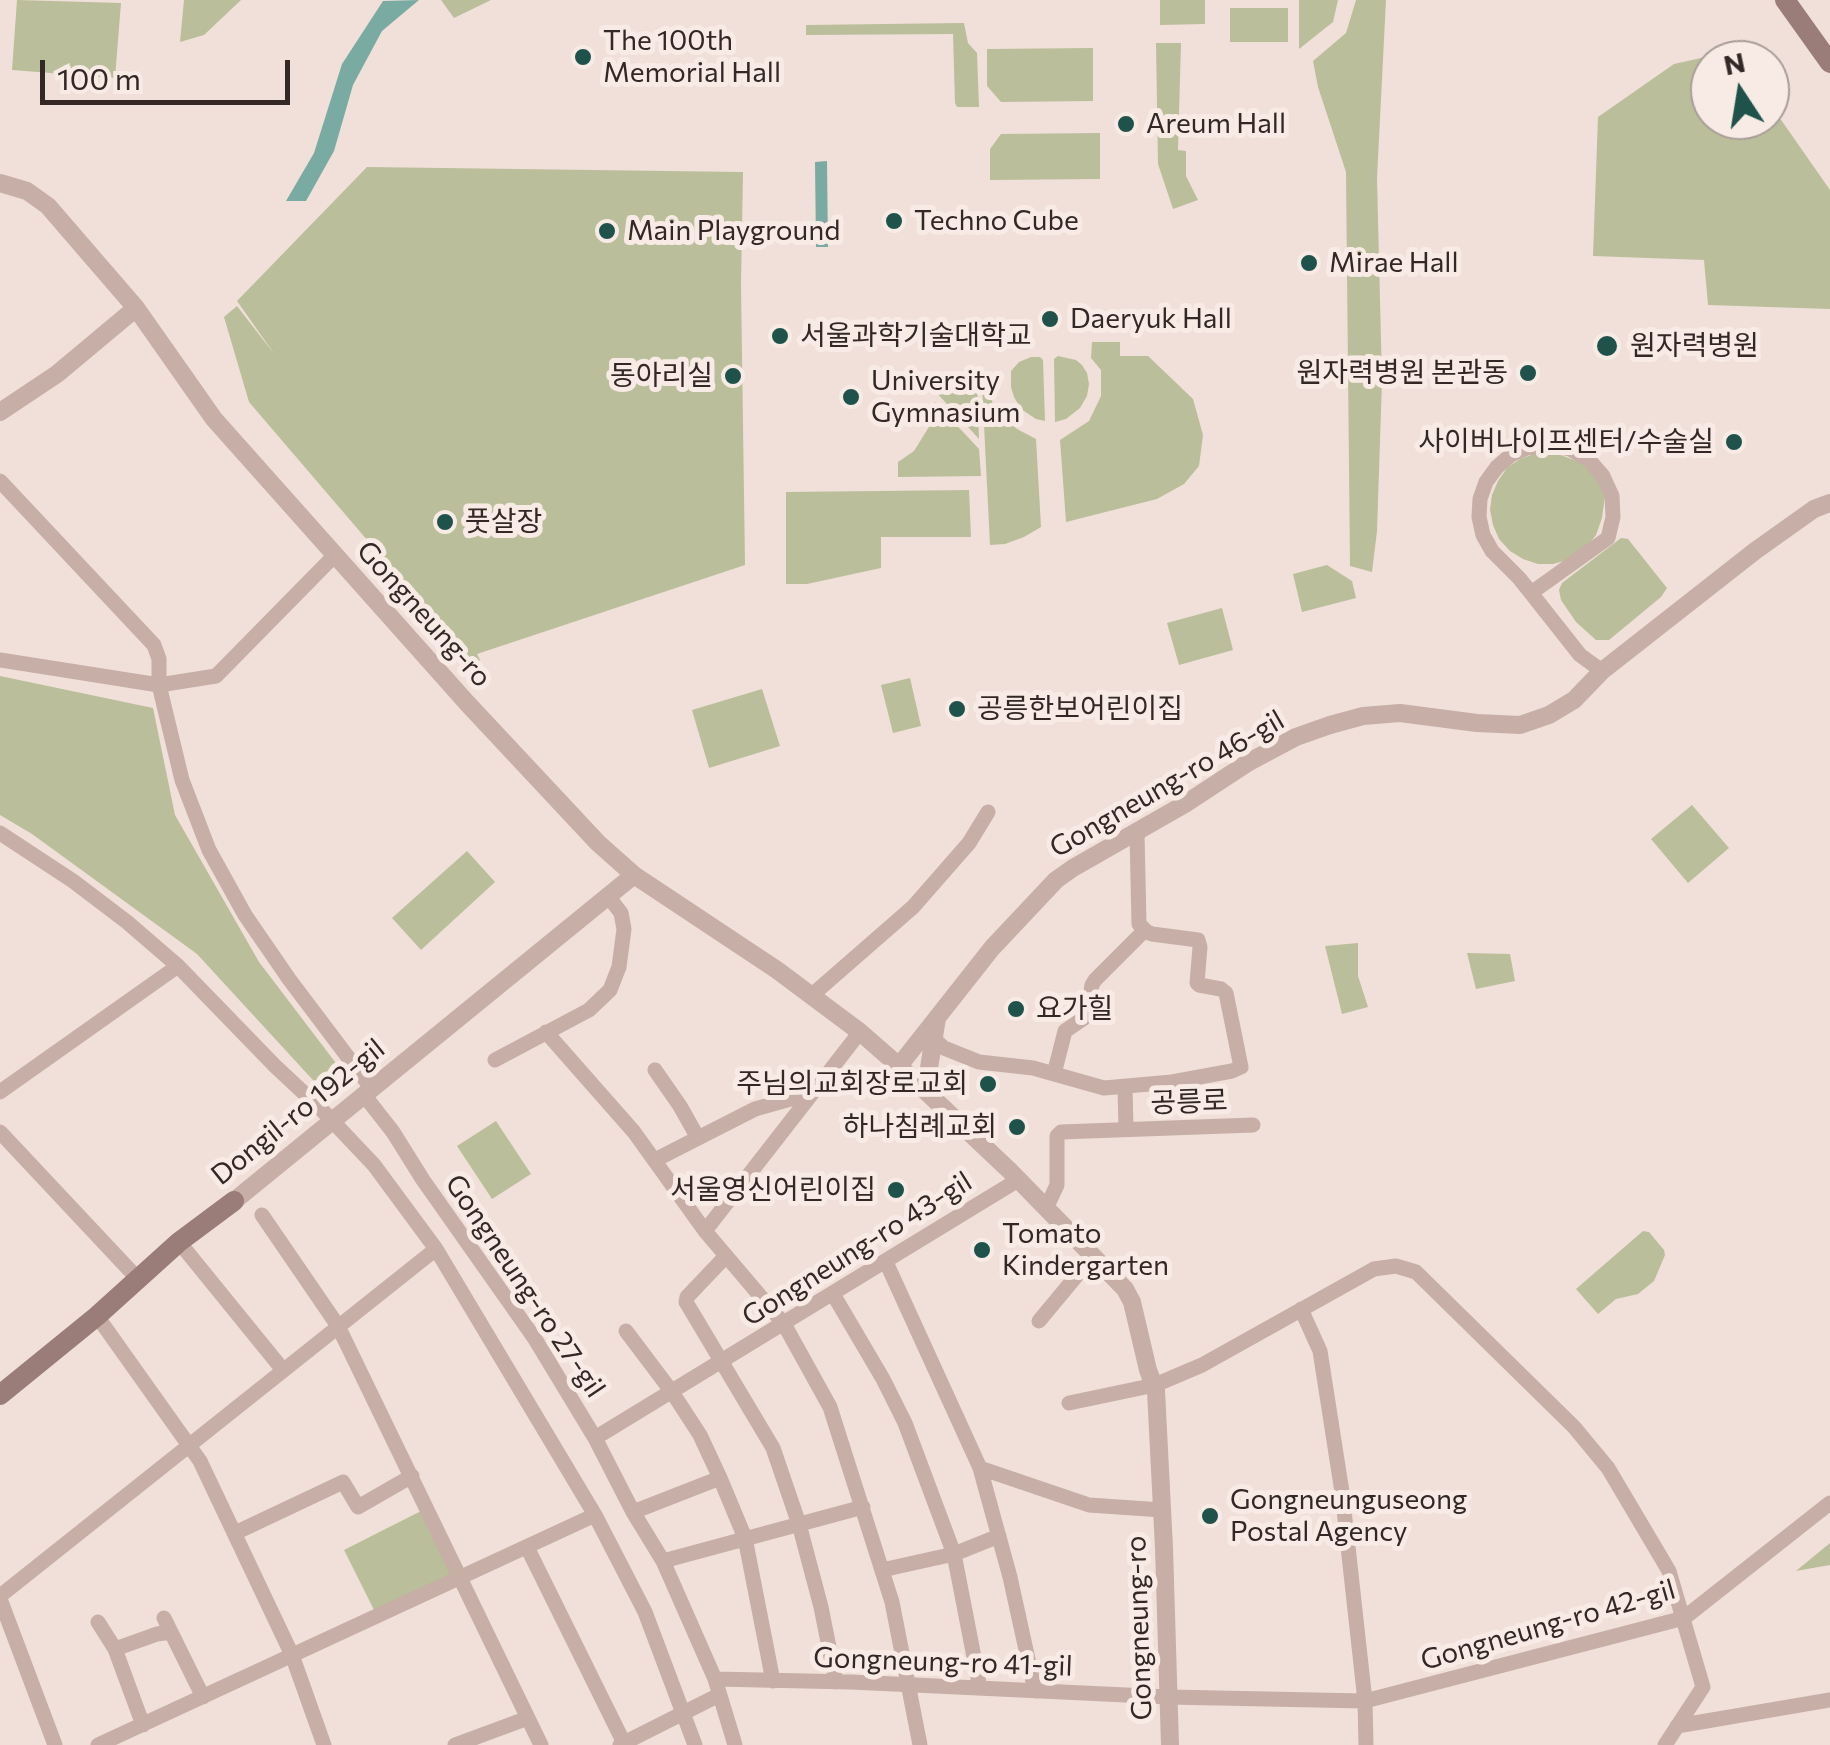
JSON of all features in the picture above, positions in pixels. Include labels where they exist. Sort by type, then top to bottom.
[{"type":"main road","points":[[1785,0],[1830,62]]},
{"type":"main road","name":"Dongil-ro 192-gil","points":[[0,1395],[179,1242],[234,1201]]},
{"type":"street","name":"Gongneung-ro","points":[[0,184],[27,191],[48,206],[136,308],[214,419],[467,704],[598,843],[634,874],[860,1032],[1018,1180],[1125,1289],[1155,1385],[1170,1745]]},
{"type":"street","points":[[0,412],[57,374],[136,308]]},
{"type":"street","points":[[1532,593],[1608,538],[1613,517],[1612,496],[1603,476],[1589,460],[1570,449],[1549,445],[1511,455],[1497,467],[1480,499],[1483,535],[1580,656],[1602,672]]},
{"type":"street","name":"Gongneung-ro 27-gil","points":[[0,481],[154,645],[160,659],[159,685],[182,780],[209,850],[245,915],[535,1339],[595,1438],[662,1561],[715,1678],[735,1745]]},
{"type":"street","name":"Gongneung-ro 46-gil","points":[[899,1066],[992,948],[1056,880],[1249,762],[1296,737],[1363,716],[1400,713],[1520,725],[1549,716],[1574,700],[1602,672],[1754,550],[1814,509],[1830,504]]},
{"type":"street","points":[[0,660],[159,685],[216,676],[335,555]]},
{"type":"street","points":[[811,996],[913,907],[969,843],[988,812]]},
{"type":"street","points":[[0,833],[113,912],[178,966],[374,1165],[436,1249],[596,1516],[645,1612],[695,1745]]},
{"type":"street","points":[[934,1039],[944,1048],[979,1062],[1022,1065],[1104,1088],[1172,1082],[1241,1067],[1226,992],[1198,984],[1198,940],[1152,934],[1138,920],[1137,833]]},
{"type":"street","name":"Dongil-ro 192-gil","points":[[234,1201],[634,874]]},
{"type":"street","points":[[494,1060],[596,1005],[610,990],[616,979],[624,930],[621,913],[608,896]]},
{"type":"street","points":[[1054,1074],[1065,1031],[1087,1016],[1095,980],[1145,930]]},
{"type":"street","points":[[0,1092],[178,966]]},
{"type":"street","points":[[930,1096],[929,1068],[938,1015]]},
{"type":"street","points":[[546,1032],[634,1132],[704,1231],[784,1324],[830,1407],[892,1602],[920,1745]]},
{"type":"street","points":[[704,1231],[860,1032]]},
{"type":"street","points":[[656,1070],[698,1138]]},
{"type":"street","name":"공릉로","points":[[1125,1087],[1126,1130]]},
{"type":"street","points":[[655,1160],[755,1109],[812,1093]]},
{"type":"street","name":"공릉로","points":[[1044,1206],[1056,1186],[1059,1133],[1253,1125]]},
{"type":"street","points":[[0,1132],[138,1279]]},
{"type":"street","name":"Gongneung-ro 43-gil","points":[[595,1438],[1018,1180]]},
{"type":"street","points":[[262,1215],[338,1326],[542,1745]]},
{"type":"street","points":[[179,1242],[283,1370]]},
{"type":"street","points":[[55,1745],[0,1598],[436,1249]]},
{"type":"street","name":"Gongneung-ro 43-gil","points":[[723,1362],[686,1300],[726,1256]]},
{"type":"street","points":[[1039,1321],[1093,1256]]},
{"type":"street","points":[[886,1262],[980,1468],[1010,1576],[1034,1691]]},
{"type":"street","points":[[1069,1403],[1155,1385],[1202,1365],[1374,1268],[1396,1266],[1416,1272],[1574,1427],[1608,1468],[1669,1571],[1703,1687],[1665,1745]]},
{"type":"street","points":[[833,1294],[905,1423],[954,1554],[980,1688]]},
{"type":"street","points":[[1301,1310],[1320,1351],[1342,1492],[1366,1745]]},
{"type":"street","points":[[97,1316],[200,1460],[292,1656],[324,1745]]},
{"type":"street","points":[[626,1331],[700,1434],[746,1538],[774,1681]]},
{"type":"street","points":[[723,1362],[772,1448],[800,1524],[836,1682]]},
{"type":"street","name":"Gongneung-ro","points":[[980,1468],[1090,1505],[1162,1510]]},
{"type":"street","points":[[235,1534],[343,1482],[358,1508],[412,1476]]},
{"type":"street","points":[[633,1512],[720,1478]]},
{"type":"street","name":"Gongneung-ro 42-gil","points":[[1168,1697],[1364,1701],[1684,1618],[1830,1503]]},
{"type":"street","points":[[662,1561],[863,1507]]},
{"type":"street","points":[[105,1743],[138,1733],[203,1697],[596,1516]]},
{"type":"street","points":[[882,1570],[954,1554],[999,1536]]},
{"type":"street","points":[[527,1547],[622,1744],[719,1696]]},
{"type":"street","points":[[98,1622],[115,1650],[138,1733]]},
{"type":"street","points":[[115,1650],[158,1634],[168,1625],[203,1697]]},
{"type":"street","name":"Gongneung-ro 41-gil","points":[[715,1678],[1168,1697]]},
{"type":"street","points":[[1677,1726],[1830,1700]]},
{"type":"street","points":[[454,1745],[528,1718]]},
{"type":"green space","points":[[17,0],[121,3],[115,78],[12,70]]},
{"type":"green space","points":[[184,0],[241,0],[204,35],[180,42]]},
{"type":"green space","points":[[441,0],[491,0],[454,18]]},
{"type":"green space","points":[[1160,0],[1205,0],[1205,24],[1160,25]]},
{"type":"green space","points":[[1299,0],[1338,0],[1333,22],[1299,49]]},
{"type":"green space","points":[[1356,0],[1386,0],[1377,178],[1382,381],[1372,572],[1350,566],[1346,172],[1313,61],[1346,33]]},
{"type":"green space","points":[[1230,8],[1288,8],[1288,42],[1230,42]]},
{"type":"green space","points":[[964,23],[968,43],[977,53],[979,107],[957,107],[955,103],[953,34],[806,35],[806,25]]},
{"type":"green space","points":[[1156,43],[1181,43],[1178,150],[1186,151],[1186,176],[1198,200],[1173,209],[1158,164]]},
{"type":"green space","points":[[1093,48],[1093,101],[1001,102],[987,86],[987,49]]},
{"type":"green space","points":[[1690,60],[1690,140],[1790,140],[1790,133],[1830,190],[1830,309],[1708,305],[1704,260],[1593,256],[1598,117],[1674,64]]},
{"type":"green space","points":[[1100,133],[1100,179],[990,180],[990,149],[1001,134]]},
{"type":"green space","points":[[367,167],[743,172],[745,565],[477,654],[480,660],[475,666],[249,402],[224,317],[237,306],[275,355],[237,301]]},
{"type":"green space","points":[[1092,342],[1120,342],[1120,356],[1148,356],[1193,399],[1203,435],[1199,466],[1184,484],[1157,499],[1066,522],[1060,440],[1089,421],[1101,396],[1101,370],[1091,358]]},
{"type":"green space","points":[[1058,356],[1082,365],[1089,384],[1080,408],[1055,422],[1054,359]]},
{"type":"green space","points":[[1031,357],[1043,360],[1045,421],[1021,409],[1011,387],[1011,371]]},
{"type":"green space","points":[[977,383],[979,439],[935,391]]},
{"type":"green space","points":[[982,385],[986,385],[1002,416],[1036,439],[1041,527],[1005,544],[990,545]]},
{"type":"green space","points":[[935,402],[979,449],[981,476],[898,477],[898,462],[914,451],[932,422]]},
{"type":"green space","points":[[1537,453],[1555,453],[1588,465],[1601,477],[1605,496],[1596,535],[1571,559],[1553,564],[1538,564],[1510,551],[1499,539],[1490,510],[1492,495],[1507,468]]},
{"type":"green space","points":[[969,490],[971,537],[881,537],[881,568],[807,584],[786,584],[786,492]]},
{"type":"green space","points":[[1621,538],[1628,539],[1667,588],[1609,640],[1596,640],[1576,622],[1559,590],[1562,583]]},
{"type":"green space","points":[[1327,565],[1352,581],[1356,598],[1302,612],[1293,574]]},
{"type":"green space","points":[[1222,608],[1233,650],[1179,665],[1167,623]]},
{"type":"green space","points":[[0,676],[153,708],[175,815],[259,962],[348,1079],[323,1091],[197,954],[0,815]]},
{"type":"green space","points":[[910,678],[921,726],[893,733],[881,685]]},
{"type":"green space","points":[[762,689],[780,746],[709,768],[692,710]]},
{"type":"green space","points":[[1692,805],[1729,848],[1688,883],[1651,839]]},
{"type":"green space","points":[[467,851],[495,882],[421,950],[392,918]]},
{"type":"green space","points":[[1358,943],[1358,976],[1368,1007],[1342,1014],[1325,946]]},
{"type":"green space","points":[[1467,953],[1510,954],[1515,981],[1476,989]]},
{"type":"green space","points":[[496,1121],[531,1174],[492,1199],[457,1146]]},
{"type":"green space","points":[[1643,1231],[1649,1232],[1664,1250],[1654,1281],[1638,1294],[1616,1299],[1598,1314],[1576,1289]]},
{"type":"green space","points":[[421,1511],[453,1576],[376,1614],[344,1550]]},
{"type":"green space","points":[[1830,1543],[1830,1565],[1796,1571]]},
{"type":"water","points":[[419,0],[382,31],[353,85],[334,151],[306,201],[286,201],[314,153],[342,64],[383,1]]},
{"type":"water","points":[[827,161],[828,247],[816,247],[815,162]]},
{"type":"place","name":"The 100th Memorial Hall","points":[[583,57]]},
{"type":"place","name":"Areum Hall","points":[[1126,124]]},
{"type":"place","name":"Techno Cube","points":[[894,221]]},
{"type":"place","name":"Main Playground","points":[[607,231]]},
{"type":"place","name":"Mirae Hall","points":[[1309,263]]},
{"type":"place","name":"Daeryuk Hall","points":[[1050,319]]},
{"type":"place","name":"서울과학기술대학교","points":[[780,336]]},
{"type":"place","name":"원자력병원","points":[[1607,346]]},
{"type":"place","name":"원자력병원 본관동","points":[[1528,373]]},
{"type":"place","name":"동아리실","points":[[733,376]]},
{"type":"place","name":"University Gymnasium","points":[[851,397]]},
{"type":"place","name":"사이버나이프센터/수술실","points":[[1734,442]]},
{"type":"place","name":"풋살장","points":[[445,522]]},
{"type":"place","name":"공릉한보어린이집","points":[[957,709]]},
{"type":"place","name":"요가힐","points":[[1016,1009]]},
{"type":"place","name":"주님의교회장로교회","points":[[988,1084]]},
{"type":"place","name":"하나침례교회","points":[[1017,1127]]},
{"type":"place","name":"서울영신어린이집","points":[[896,1190]]},
{"type":"place","name":"Tomato Kindergarten","points":[[982,1250]]},
{"type":"place","name":"Gongneunguseong Postal Agency","points":[[1210,1516]]}]
